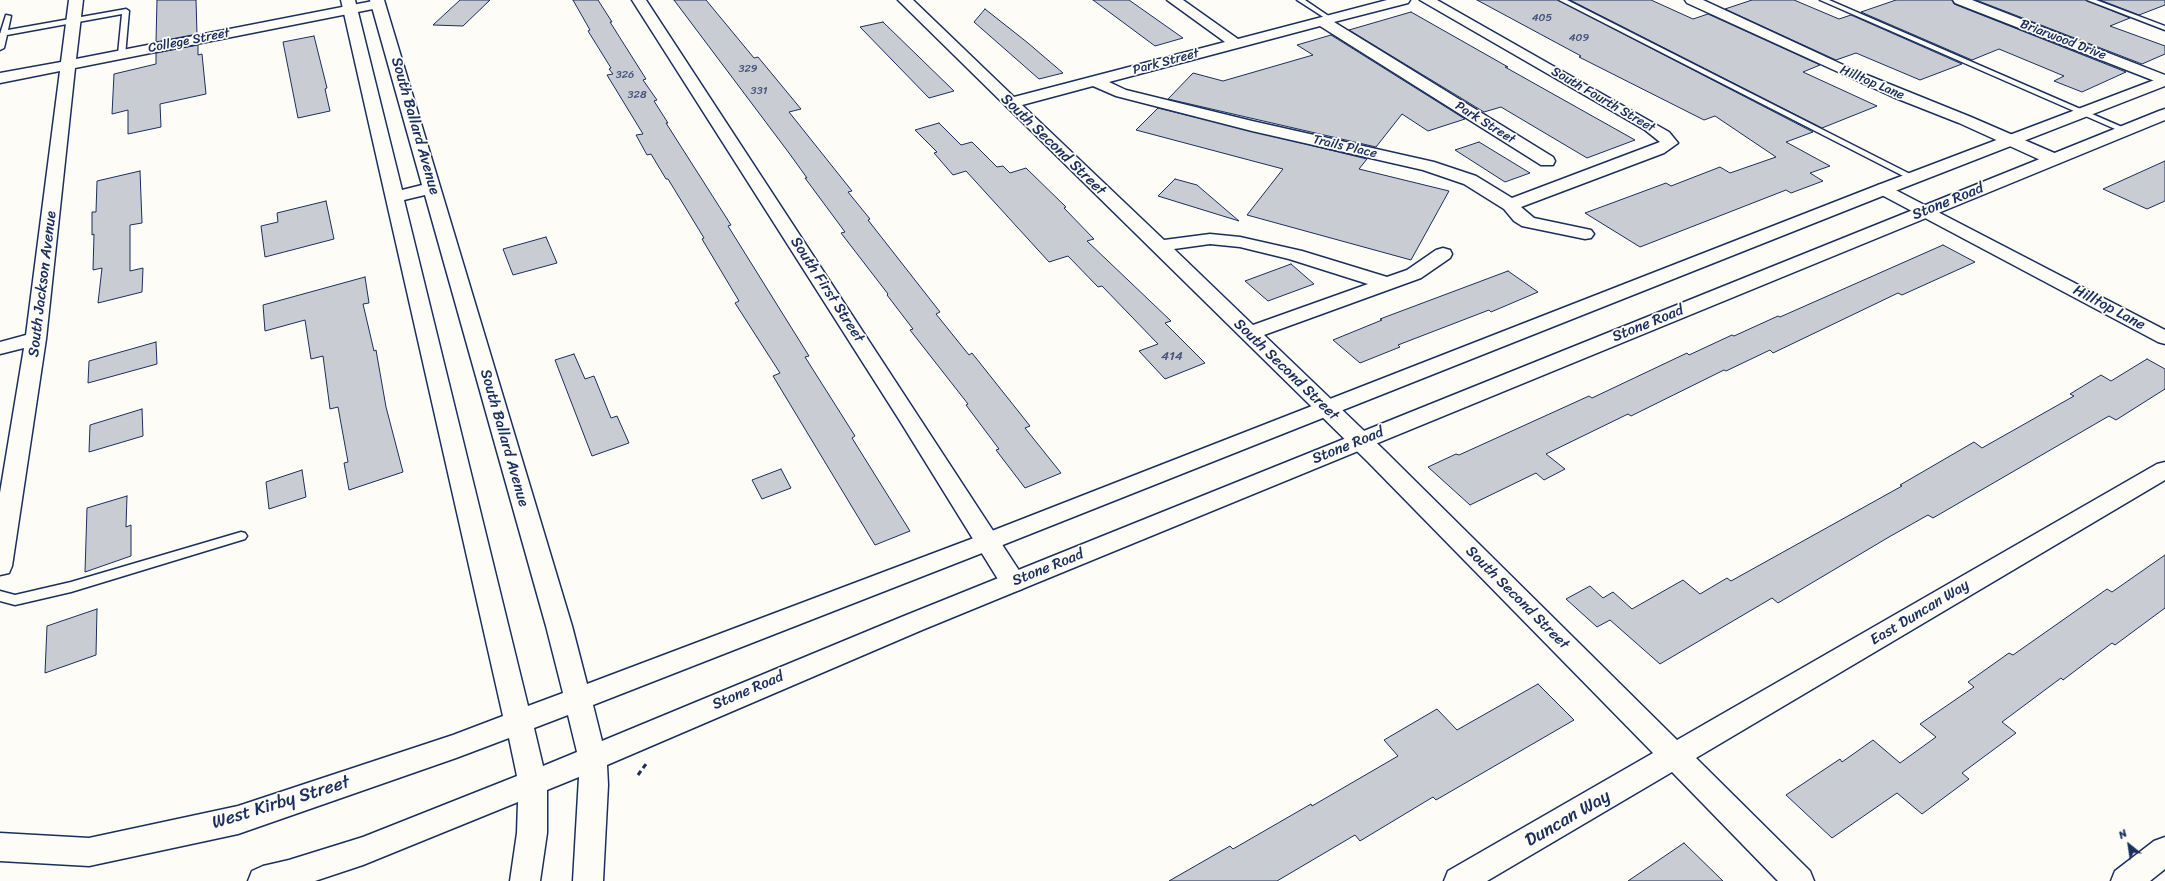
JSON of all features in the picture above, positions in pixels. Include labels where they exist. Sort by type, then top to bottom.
[{"type":"street","name":"South Jackson Avenue","points":[[0,566],[36,339],[70,64],[76,0]]},
{"type":"street","name":"South First Street","points":[[639,0],[904,409],[1013,582]]},
{"type":"street","name":"South Second Street","points":[[905,0],[1360,441],[1799,881]]},
{"type":"street","points":[[1174,0],[1235,44]]},
{"type":"street","name":"Park Street","points":[[1010,103],[1402,0]]},
{"type":"street","name":"South Fourth Street","points":[[1427,0],[1651,126],[1663,135],[1670,143],[1658,150],[1510,205]]},
{"type":"street","name":"Hilltop Lane","points":[[1692,0],[1847,72],[2012,140],[2054,159]]},
{"type":"street","name":"Briarwood Drive","points":[[1960,0],[2165,81]]},
{"type":"street","name":"College Street","points":[[0,78],[122,54],[350,5],[378,2]]},
{"type":"street","name":"South Ballard Avenue","points":[[378,2],[433,188],[578,698],[592,757],[594,785],[588,881]]},
{"type":"street","points":[[350,5],[533,782],[534,810],[525,881]]},
{"type":"street","name":"Park Street","points":[[1326,20],[1547,161]]},
{"type":"street","name":"Trails Place","points":[[1095,81],[1121,93],[1252,126],[1428,166],[1470,180],[1510,205],[1520,217],[1528,222],[1585,234]]},
{"type":"street","points":[[578,698],[987,542],[1884,189],[2165,81]]},
{"type":"street","name":"Stone Road","points":[[533,782],[1013,582],[2165,114]]},
{"type":"street","points":[[395,197],[433,188]]},
{"type":"street","name":"Hilltop Lane","points":[[1884,189],[2165,338]]},
{"type":"street","points":[[1158,246],[1210,239],[1240,242],[1295,255],[1385,283]]},
{"type":"street","points":[[1248,334],[1385,283],[1414,274],[1443,254]]},
{"type":"street","points":[[0,348],[36,339]]},
{"type":"street","name":"East Duncan Way","points":[[1675,756],[2165,470]]},
{"type":"street","name":"West Kirby Street","points":[[0,847],[89,852],[238,820],[456,746],[578,698]]},
{"type":"street","name":"Duncan Way","points":[[1460,881],[1675,756]]},
{"type":"street","points":[[263,881],[289,875],[363,851],[533,782]]},
{"type":"street","points":[[2126,881],[2165,851]]},
{"type":"lane","points":[[1300,0],[1326,20]]},
{"type":"lane","points":[[1562,0],[1914,178]]},
{"type":"lane","points":[[1823,0],[2125,130]]},
{"type":"lane","points":[[2090,0],[2165,28]]},
{"type":"lane","points":[[4,32],[126,11],[122,54]]},
{"type":"lane","points":[[0,48],[8,16]]},
{"type":"lane","points":[[0,596],[15,600],[64,588],[241,536]]},
{"type":"building","points":[[157,0],[196,0],[197,34],[156,42]]},
{"type":"building","points":[[460,0],[490,0],[463,26],[433,25]]},
{"type":"building","points":[[573,0],[598,0],[612,22],[610,22],[646,79],[643,80],[657,100],[654,101],[668,123],[666,123],[731,225],[728,226],[809,356],[805,357],[855,436],[852,438],[910,531],[875,545],[773,376],[780,373],[735,303],[739,301],[702,239],[704,238],[651,154],[647,155],[636,135],[643,134],[607,75],[613,74],[609,69],[611,68],[588,31],[590,30]]},
{"type":"building","points":[[674,0],[706,0],[754,58],[758,57],[801,109],[789,112],[852,191],[848,192],[940,312],[936,314],[969,355],[972,353],[1030,426],[1025,428],[1061,473],[1025,488],[996,450],[999,449],[966,405],[968,404],[910,330],[913,329],[841,233],[845,232],[805,178],[807,178]]},
{"type":"building","points":[[1093,0],[1129,0],[1183,38],[1155,46]]},
{"type":"building","points":[[1477,0],[1558,0],[1813,132],[1786,142],[1830,166],[1810,173],[1823,181],[1791,193],[1786,190],[1640,247],[1585,213],[1666,183],[1671,186],[1720,167],[1730,173],[1776,157],[1715,116],[1704,120],[1579,57],[1581,56]]},
{"type":"building","points":[[1570,0],[1651,0],[1693,19],[1708,14],[1820,65],[1803,72],[1877,106],[1822,128]]},
{"type":"building","points":[[1752,0],[1794,0],[1839,19],[1851,15],[1962,64],[1920,80],[1856,53],[1836,60],[1725,9]]},
{"type":"building","points":[[1896,0],[1952,0],[1954,4],[2126,72],[2082,92],[2054,81],[2064,76],[1999,49],[1972,60],[1861,12]]},
{"type":"building","points":[[1976,0],[2086,0],[2130,18],[2110,26],[2165,46],[2165,54],[2142,64]]},
{"type":"building","points":[[2100,0],[2165,0],[2165,5],[2139,15]]},
{"type":"building","points":[[985,9],[1063,73],[1039,79],[974,22]]},
{"type":"building","points":[[1411,12],[1635,140],[1587,158],[1501,107],[1484,112],[1349,30]]},
{"type":"building","points":[[883,22],[954,91],[929,98],[860,27]]},
{"type":"building","points":[[1331,35],[1465,119],[1428,131],[1402,114],[1376,147],[1168,99],[1193,73],[1223,81],[1313,55],[1297,45]]},
{"type":"building","points":[[314,36],[327,88],[325,89],[330,111],[298,118],[283,42]]},
{"type":"building","points":[[198,45],[198,55],[202,54],[206,94],[160,104],[161,127],[128,134],[128,110],[112,114],[114,74],[156,64],[156,53]]},
{"type":"building","points":[[1158,108],[1367,159],[1359,169],[1449,191],[1411,260],[1247,215],[1283,169],[1136,130]]},
{"type":"building","points":[[939,123],[961,145],[972,142],[997,167],[1003,166],[1010,173],[1026,168],[1066,207],[1064,208],[1094,239],[1087,241],[1171,321],[1165,323],[1205,363],[1165,379],[1139,351],[1158,344],[1102,286],[1098,287],[1068,256],[1049,262],[966,171],[953,175],[934,153],[937,152],[915,130]]},
{"type":"building","points":[[1479,142],[1530,173],[1505,182],[1455,150]]},
{"type":"building","points":[[2165,161],[2165,201],[2147,209],[2103,189]]},
{"type":"building","points":[[140,171],[142,223],[130,225],[130,271],[143,268],[142,292],[98,303],[102,268],[93,270],[94,234],[92,235],[92,212],[96,212],[97,181]]},
{"type":"building","points":[[1175,179],[1197,185],[1239,221],[1158,196]]},
{"type":"building","points":[[326,201],[334,239],[265,257],[261,226],[278,222],[277,213]]},
{"type":"building","points":[[546,237],[557,263],[513,275],[503,249]]},
{"type":"building","points":[[1943,245],[1975,262],[1902,295],[1898,293],[1773,353],[1770,350],[1726,371],[1724,370],[1631,416],[1628,414],[1546,454],[1565,469],[1544,480],[1536,473],[1470,505],[1428,467],[1456,454],[1459,455],[1589,396],[1592,398],[1687,353],[1689,355],[1732,335],[1734,336],[1778,316],[1780,317]]},
{"type":"building","points":[[1291,264],[1314,284],[1268,301],[1245,281]]},
{"type":"building","points":[[1508,271],[1538,292],[1491,312],[1489,310],[1398,345],[1400,347],[1360,363],[1333,340],[1382,320],[1380,319]]},
{"type":"building","points":[[365,277],[369,303],[363,304],[374,351],[376,350],[386,407],[403,472],[349,490],[344,463],[348,462],[338,407],[330,409],[323,356],[311,359],[305,320],[265,331],[263,305]]},
{"type":"building","points":[[156,342],[157,364],[88,383],[89,361]]},
{"type":"building","points":[[574,354],[585,379],[594,376],[611,418],[617,416],[629,443],[592,456],[555,360]]},
{"type":"building","points":[[2147,359],[2165,369],[2165,389],[2116,420],[2109,416],[1933,518],[1928,515],[1778,603],[1772,598],[1660,664],[1610,620],[1597,627],[1566,599],[1590,586],[1603,598],[1613,592],[1632,609],[1683,580],[1700,594],[1727,578],[1731,581],[1902,486],[1900,485],[1974,442],[1982,448],[2074,396],[2070,394],[2101,375],[2111,381]]},
{"type":"building","points":[[142,409],[143,436],[89,452],[90,425]]},
{"type":"building","points":[[781,469],[791,488],[762,499],[752,480]]},
{"type":"building","points":[[302,470],[306,497],[269,509],[266,482]]},
{"type":"building","points":[[127,496],[126,527],[131,525],[131,556],[85,572],[87,508]]},
{"type":"building","points":[[2165,555],[2165,608],[2115,645],[2112,643],[2063,680],[2061,678],[2002,722],[2016,733],[1962,773],[1969,779],[1922,814],[1897,793],[1832,838],[1786,795],[1840,759],[1842,762],[1873,740],[1900,763],[1936,737],[1920,724],[1974,687],[1968,682],[2009,653],[2013,655],[2107,589],[2112,592]]},
{"type":"building","points":[[97,609],[96,655],[45,673],[47,626]]},
{"type":"building","points":[[1538,684],[1574,720],[1436,800],[1433,797],[1360,841],[1355,835],[1277,881],[1169,881],[1230,846],[1233,849],[1311,804],[1312,806],[1398,756],[1384,740],[1437,709],[1457,730]]},
{"type":"building","points":[[1684,843],[1723,881],[1628,881]]}]
